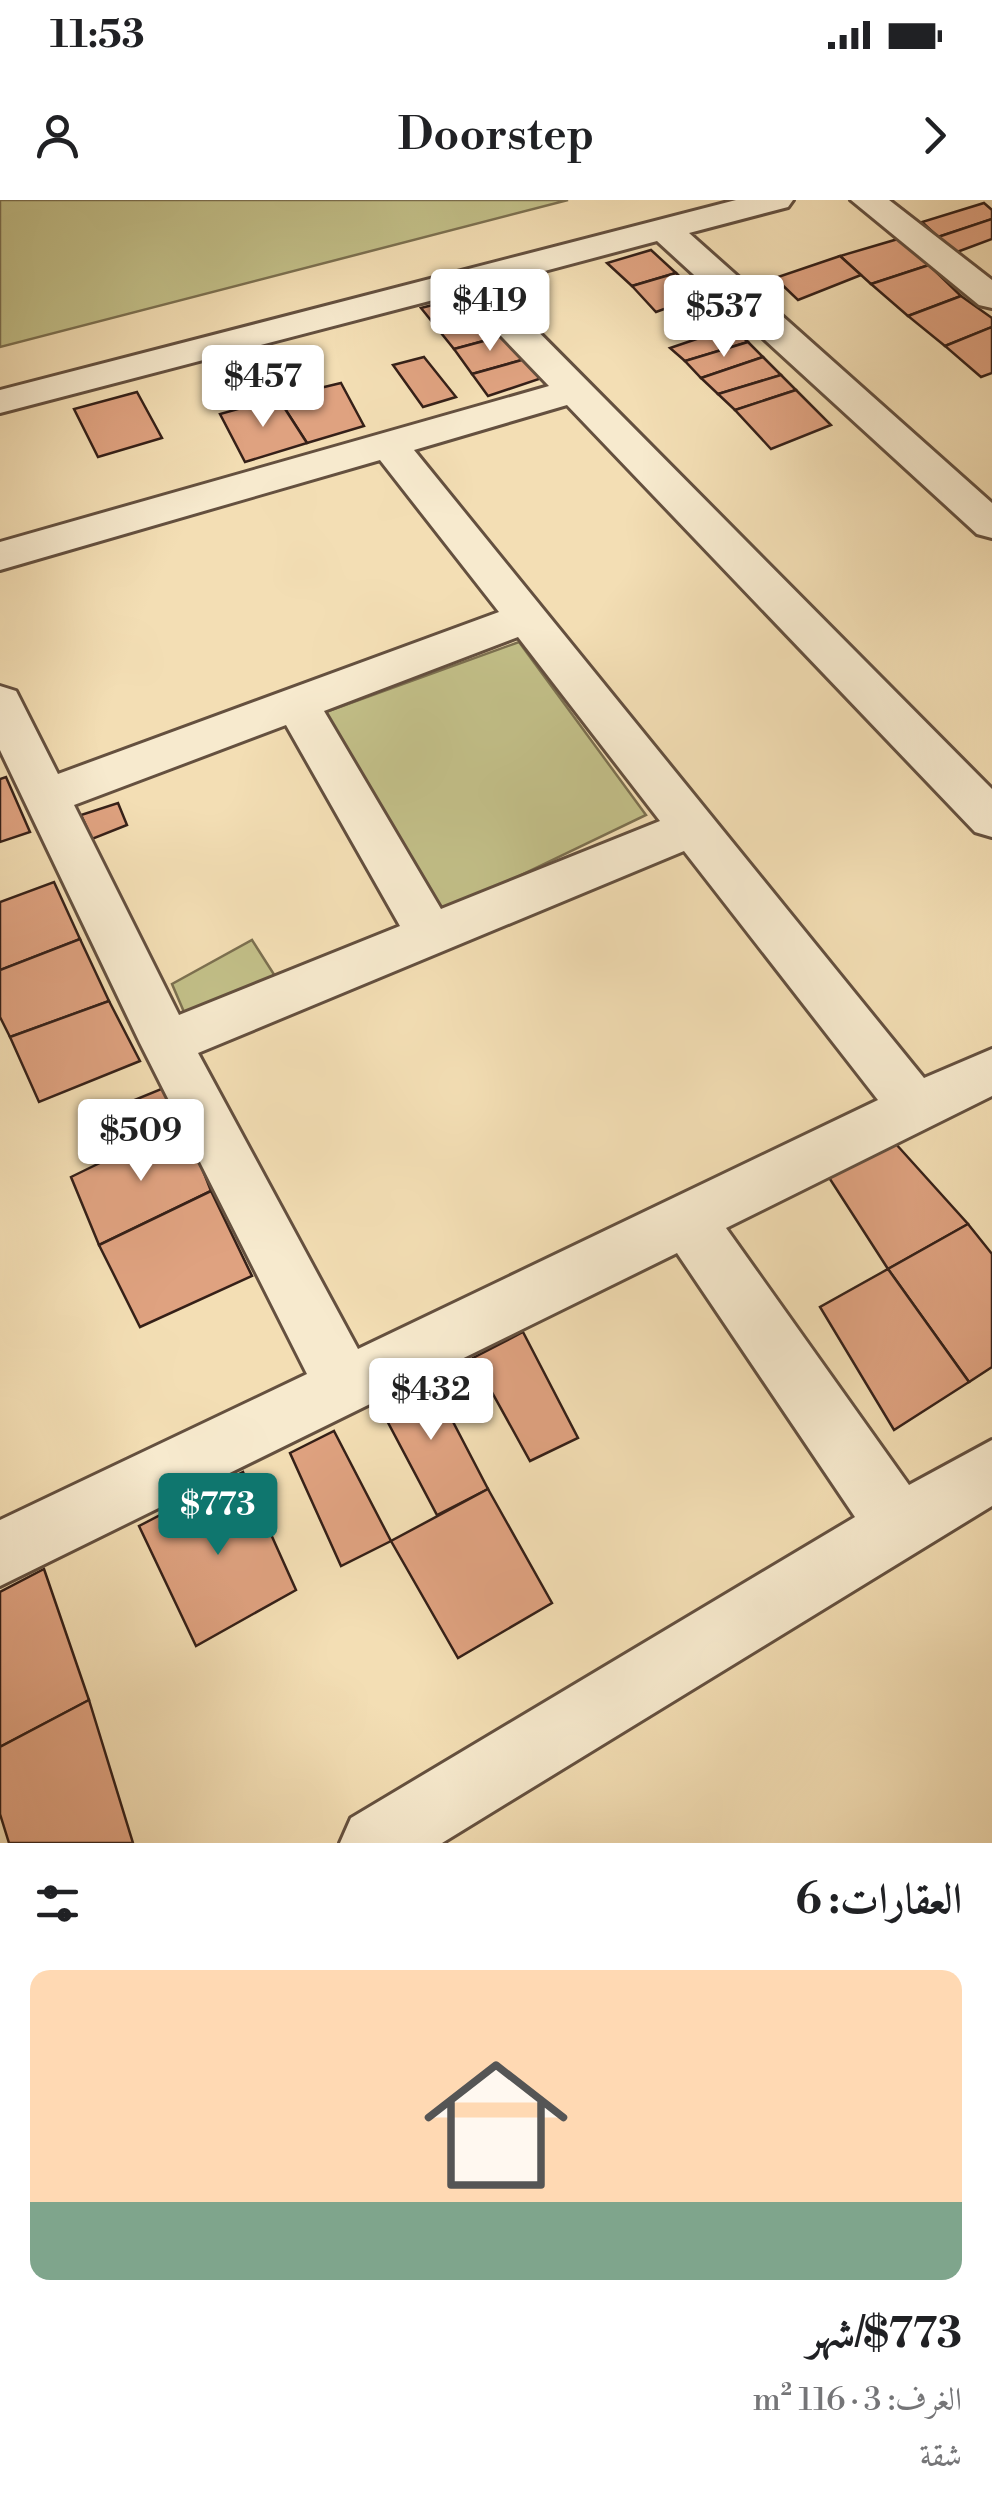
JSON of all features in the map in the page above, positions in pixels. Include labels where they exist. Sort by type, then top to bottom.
[{"type":"street","points":[[0,402],[776,200]]},
{"type":"street","points":[[868,200],[992,297]]},
{"type":"street","points":[[664,230],[992,525]]},
{"type":"street","points":[[467,280],[992,819]]},
{"type":"street","points":[[0,556],[575,391]]},
{"type":"street","points":[[389,444],[916,1108]]},
{"type":"street","points":[[46,797],[527,618]]},
{"type":"street","points":[[0,702],[166,1043],[344,1386]]},
{"type":"street","points":[[297,704],[430,934]]},
{"type":"street","points":[[166,1043],[693,827]]},
{"type":"street","points":[[4,1537],[344,1386],[992,1071]]},
{"type":"street","points":[[687,1220],[900,1527]]},
{"type":"street","points":[[376,1843],[992,1471]]},
{"type":"shaded area","points":[[0,200],[568,200],[0,347]]},
{"type":"shaded area","points":[[519,642],[646,815],[440,914],[323,713]]},
{"type":"shaded area","points":[[252,940],[275,976],[187,1019],[172,984]]},
{"type":"building","points":[[984,203],[992,210],[992,219],[938,237],[922,222]]},
{"type":"building","points":[[992,219],[992,239],[957,252],[938,237]]},
{"type":"building","points":[[898,239],[929,265],[871,284],[840,256]]},
{"type":"building","points":[[651,250],[676,273],[632,286],[607,263]]},
{"type":"building","points":[[840,256],[861,275],[798,300],[775,278]]},
{"type":"building","points":[[929,265],[961,296],[908,316],[871,284]]},
{"type":"building","points":[[676,273],[700,296],[656,312],[632,286]]},
{"type":"building","points":[[471,295],[506,335],[454,349],[421,308]]},
{"type":"building","points":[[961,296],[992,318],[992,327],[945,346],[908,316]]},
{"type":"building","points":[[732,327],[748,342],[685,361],[670,348]]},
{"type":"building","points":[[992,327],[992,373],[981,377],[945,346]]},
{"type":"building","points":[[506,335],[529,358],[472,374],[454,349]]},
{"type":"building","points":[[748,342],[763,357],[701,378],[685,361]]},
{"type":"building","points":[[424,357],[456,397],[423,407],[393,365]]},
{"type":"building","points":[[763,357],[781,375],[718,394],[701,378]]},
{"type":"building","points":[[529,358],[545,377],[488,396],[472,374]]},
{"type":"building","points":[[781,375],[796,390],[735,410],[718,394]]},
{"type":"building","points":[[341,383],[364,426],[307,443],[278,398]]},
{"type":"building","points":[[796,390],[831,425],[771,449],[735,410]]},
{"type":"building","points":[[137,392],[162,438],[98,457],[74,409]]},
{"type":"building","points":[[278,398],[307,443],[245,462],[220,414]]},
{"type":"building","points":[[6,777],[30,832],[0,842],[0,779]]},
{"type":"building","points":[[118,803],[127,825],[92,839],[81,815]]},
{"type":"building","points":[[54,882],[80,939],[0,970],[0,902]]},
{"type":"building","points":[[80,939],[109,1001],[10,1037],[0,1017],[0,970]]},
{"type":"building","points":[[109,1001],[140,1061],[39,1102],[10,1037]]},
{"type":"building","points":[[166,1087],[184,1122],[104,1156],[86,1120]]},
{"type":"building","points":[[184,1122],[211,1191],[99,1245],[71,1177]]},
{"type":"building","points":[[895,1143],[968,1224],[888,1269],[828,1176]]},
{"type":"building","points":[[211,1191],[252,1276],[140,1327],[99,1245]]},
{"type":"building","points":[[968,1224],[992,1254],[992,1367],[969,1382],[888,1269]]},
{"type":"building","points":[[888,1269],[969,1382],[894,1430],[820,1307]]},
{"type":"building","points":[[523,1332],[578,1438],[530,1461],[473,1358]]},
{"type":"building","points":[[426,1370],[488,1489],[437,1515],[375,1398]]},
{"type":"building","points":[[334,1431],[391,1541],[341,1566],[290,1453]]},
{"type":"building","points":[[243,1472],[296,1590],[196,1646],[139,1526]]},
{"type":"building","points":[[488,1489],[552,1603],[458,1658],[391,1541]]},
{"type":"building","points":[[44,1569],[89,1700],[0,1747],[0,1592]]},
{"type":"building","points":[[89,1700],[133,1843],[9,1843],[0,1814],[0,1747]]}]
